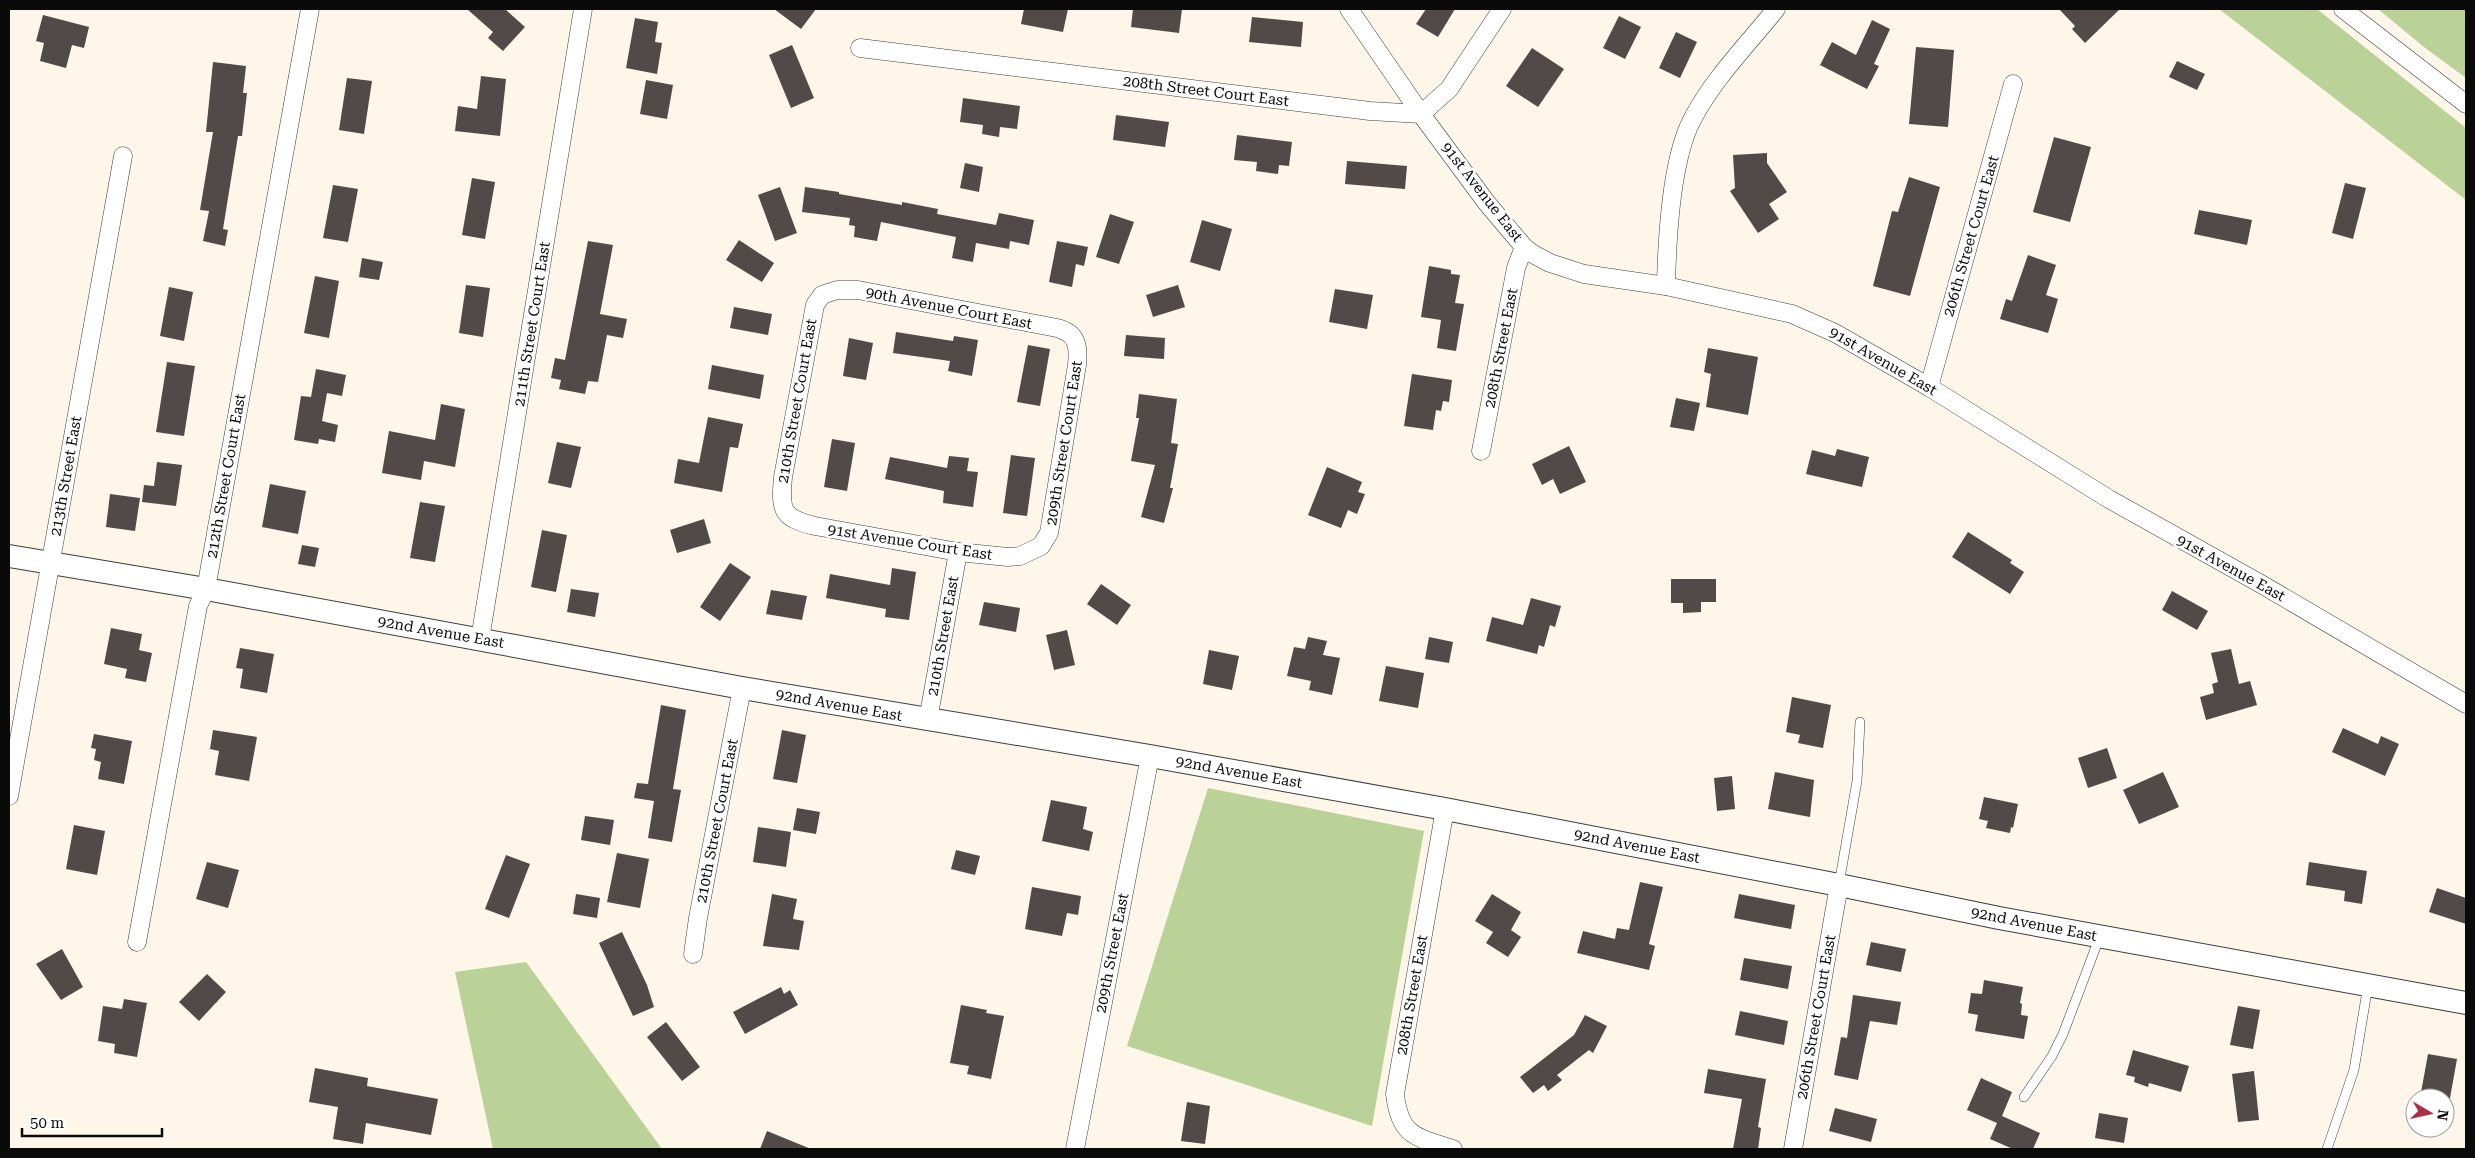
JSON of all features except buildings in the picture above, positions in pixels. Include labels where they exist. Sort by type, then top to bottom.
[{"type":"street","name":"212th Street Court East","points":[[137,942],[198,606],[206,589],[310,9]]},
{"type":"street","name":"211th Street Court East","points":[[480,639],[583,9]]},
{"type":"street","name":"91st Avenue East","points":[[1349,9],[1421,114],[1486,202],[1524,247],[1550,263],[1584,274],[1666,286],[1792,314],[1835,333],[1928,387],[2109,499],[2261,584],[2466,704]]},
{"type":"street","points":[[1421,114],[1449,89],[1502,9]]},
{"type":"street","points":[[1666,286],[1667,243],[1680,155],[1685,136],[1704,98],[1776,9]]},
{"type":"street","points":[[2343,9],[2466,104]]},
{"type":"street","name":"208th Street Court East","points":[[860,48],[1370,111],[1421,114]]},
{"type":"street","name":"206th Street Court East","points":[[1928,387],[2013,84]]},
{"type":"street","name":"213th Street East","points":[[9,796],[123,156]]},
{"type":"street","name":"208th Street East","points":[[1481,451],[1516,268],[1524,247]]},
{"type":"street","name":"90th Avenue Court East","points":[[822,295],[837,290],[858,290],[1057,328],[1067,331],[1074,338]]},
{"type":"street","name":"210th Street Court East","points":[[783,510],[780,503],[782,477],[815,305],[822,295]]},
{"type":"street","name":"209th Street Court East","points":[[1041,546],[1049,533],[1078,365],[1078,349],[1074,338]]},
{"type":"street","name":"91st Avenue Court East","points":[[783,510],[797,522],[958,552],[1014,556],[1041,546]]},
{"type":"street","name":"210th Street East","points":[[928,720],[958,552]]},
{"type":"street","name":"92nd Avenue East","points":[[9,556],[206,589],[742,688],[1150,756],[1445,809],[2100,936],[2466,1002]]},
{"type":"street","name":"210th Street Court East","points":[[694,954],[742,688]]},
{"type":"street","name":"209th Street East","points":[[1075,1149],[1150,756]]},
{"type":"street","name":"208th Street East","points":[[1445,809],[1395,1094],[1398,1114],[1406,1129],[1422,1139],[1453,1149]]},
{"type":"street","name":"206th Street Court East","points":[[1793,1149],[1839,885]]},
{"type":"lane","points":[[1839,885],[1857,781],[1860,722]]},
{"type":"lane","points":[[2024,1097],[2052,1056],[2063,1034],[2100,936]]},
{"type":"lane","points":[[2326,1149],[2354,1070],[2368,985]]},
{"type":"green space","points":[[2219,9],[2317,9],[2466,128],[2466,200]]},
{"type":"green space","points":[[2378,9],[2466,9],[2466,78],[2424,47]]},
{"type":"green space","points":[[1208,788],[1424,831],[1372,1126],[1127,1046]]},
{"type":"green space","points":[[526,962],[662,1149],[493,1149],[455,972]]}]
